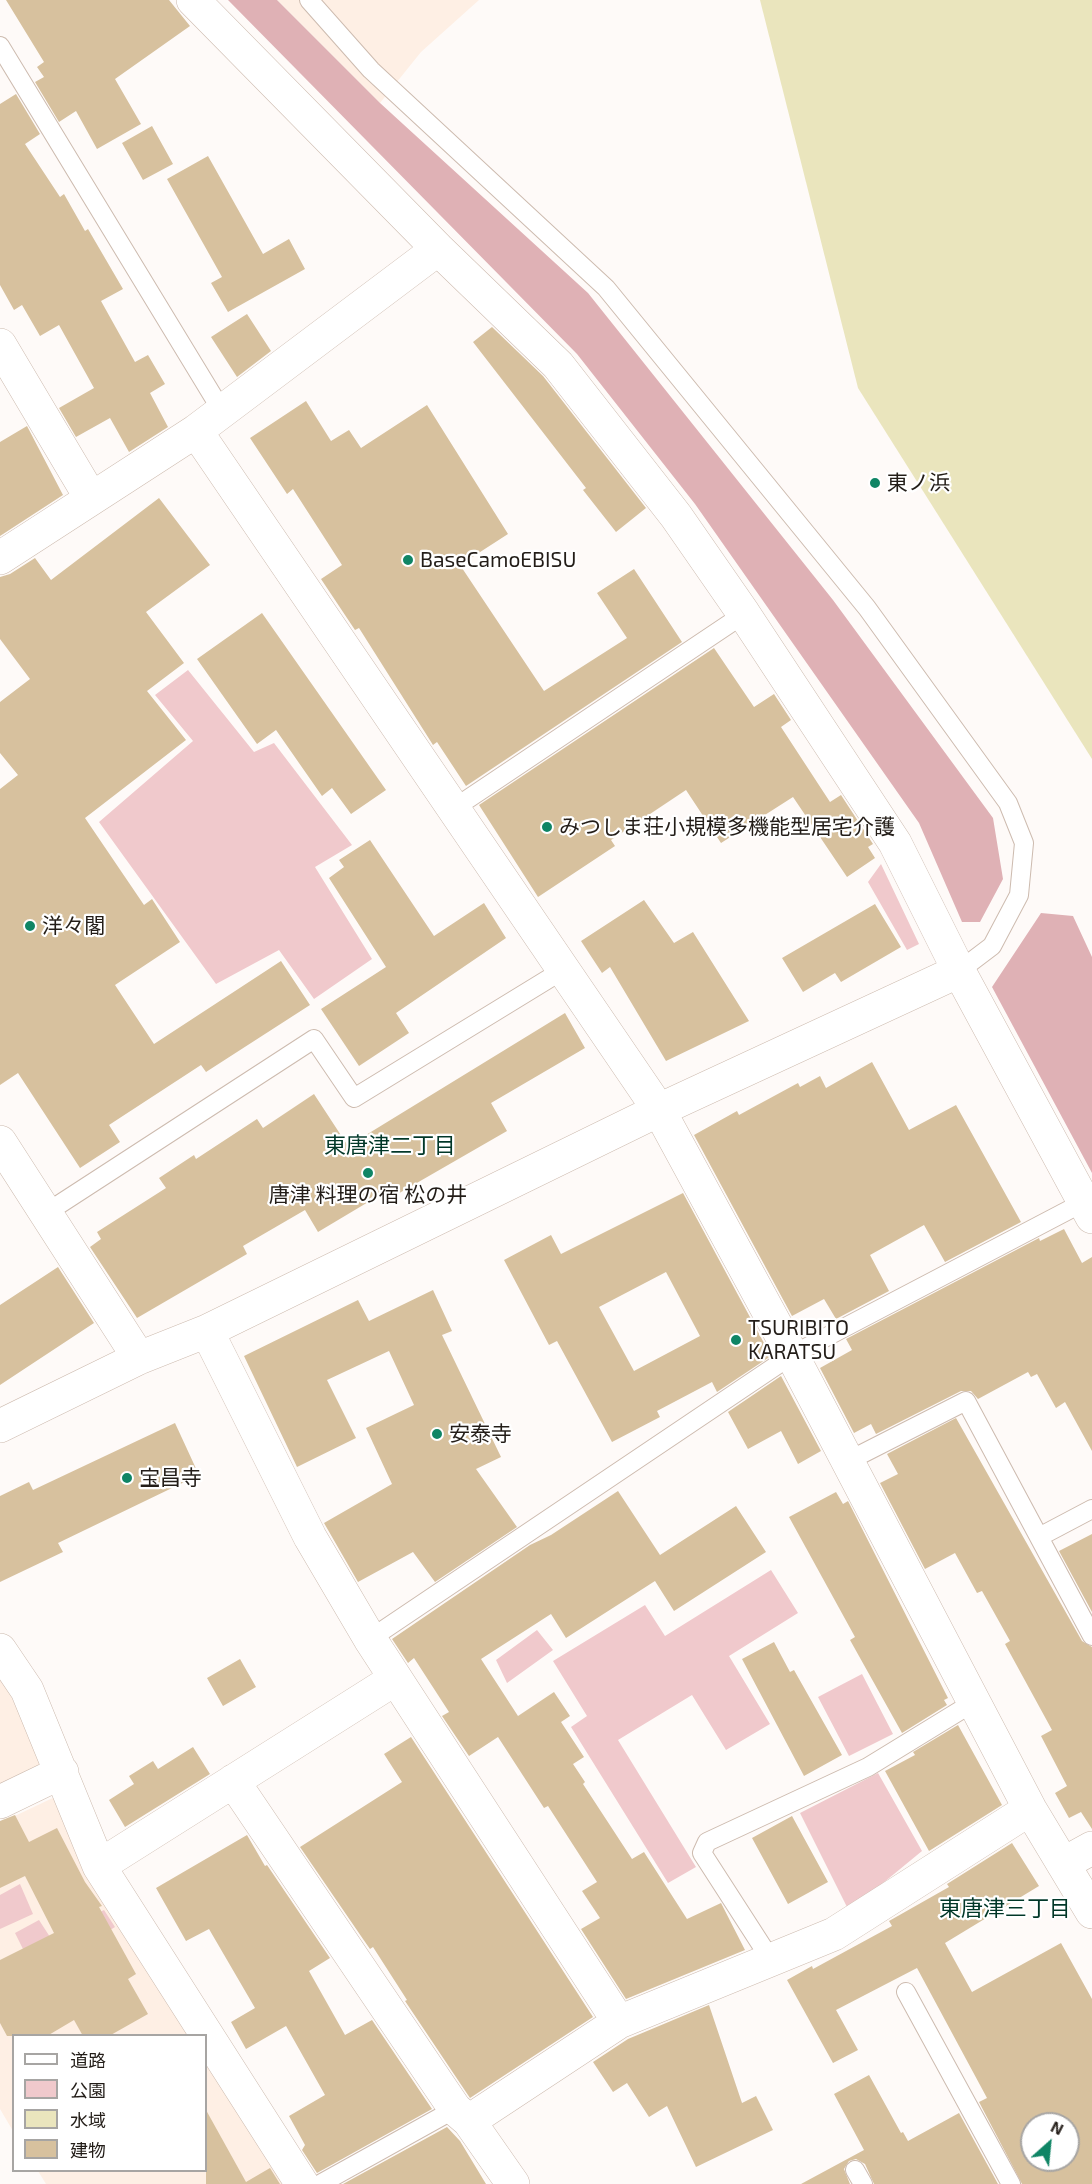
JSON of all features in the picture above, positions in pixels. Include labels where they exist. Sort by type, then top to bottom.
[{"type":"street","points":[[193,0],[438,249],[558,365],[676,516],[744,614],[895,843],[959,971],[1088,1210]]},
{"type":"street","points":[[0,558],[196,431],[438,249]]},
{"type":"street","points":[[0,345],[91,498]]},
{"type":"street","points":[[196,431],[659,1110],[792,1355],[1030,1809],[1092,1912]]},
{"type":"street","points":[[0,1426],[139,1358],[207,1331],[659,1110],[959,971]]},
{"type":"street","points":[[0,1142],[139,1358]]},
{"type":"street","points":[[207,1331],[310,1537],[370,1638],[620,2022]]},
{"type":"street","points":[[0,1650],[27,1690],[99,1866],[206,2034]]},
{"type":"street","points":[[99,1866],[395,1679]]},
{"type":"street","points":[[0,1802],[62,1772]]},
{"type":"street","points":[[233,1781],[461,2115],[513,2184]]},
{"type":"street","points":[[461,2115],[620,2022],[834,1934],[1030,1809]]},
{"type":"street","points":[[1063,1864],[1092,1848]]},
{"type":"street","points":[[207,2035],[302,2184]]},
{"type":"lane","points":[[309,0],[371,70],[606,288],[867,608],[1008,803],[1024,843],[1019,895],[992,946],[959,971]]},
{"type":"lane","points":[[0,46],[222,411]]},
{"type":"lane","points":[[453,809],[744,614]]},
{"type":"lane","points":[[46,1213],[314,1039],[354,1098],[563,970]]},
{"type":"lane","points":[[370,1638],[792,1355],[1088,1210]]},
{"type":"lane","points":[[848,1461],[966,1401],[1092,1636]]},
{"type":"lane","points":[[1039,1537],[1092,1509]]},
{"type":"lane","points":[[771,1960],[702,1853],[707,1842],[868,1767],[974,1702]]},
{"type":"lane","points":[[906,1992],[1011,2184]]},
{"type":"lane","points":[[320,2184],[461,2115]]},
{"type":"shaded area","points":[[228,0],[277,0],[380,103],[588,293],[833,600],[993,818],[1003,879],[980,922],[962,922],[919,823],[695,504],[577,354]]},
{"type":"shaded area","points":[[277,0],[479,0],[421,52],[380,103]]},
{"type":"shaded area","points":[[1041,913],[1073,916],[1092,957],[1092,1173],[992,987]]},
{"type":"shaded area","points":[[0,1673],[44,1765],[0,1787]]},
{"type":"shaded area","points":[[59,1795],[193,2034],[12,2034],[12,2129],[0,2109],[0,1823]]},
{"type":"shaded area","points":[[207,2057],[287,2184],[46,2184],[39,2172],[207,2172]]},
{"type":"green space","points":[[188,670],[254,752],[274,743],[352,845],[315,867],[372,959],[314,999],[279,950],[216,984],[99,822],[193,741],[155,695]]},
{"type":"green space","points":[[881,864],[919,944],[907,950],[868,882]]},
{"type":"green space","points":[[771,1570],[798,1613],[729,1656],[770,1724],[726,1750],[692,1695],[618,1740],[696,1867],[668,1883],[571,1727],[587,1716],[553,1661],[645,1605],[665,1636]]},
{"type":"green space","points":[[537,1630],[553,1650],[507,1683],[496,1660]]},
{"type":"green space","points":[[862,1674],[893,1734],[849,1756],[818,1697]]},
{"type":"green space","points":[[878,1773],[922,1851],[849,1911],[800,1813]]},
{"type":"green space","points":[[20,1884],[33,1914],[0,1929],[0,1895]]},
{"type":"green space","points":[[104,1910],[115,1927],[36,1975],[15,1933],[39,1920],[50,1937]]},
{"type":"water","points":[[760,0],[1092,0],[1092,759],[858,388]]},
{"type":"building","points":[[6,0],[169,0],[190,26],[115,79],[141,124],[97,149],[76,111],[59,122],[35,82],[44,77],[37,67],[44,62]]},
{"type":"building","points":[[16,94],[40,134],[25,144],[60,197],[64,194],[85,231],[88,229],[123,289],[101,301],[135,362],[148,355],[165,384],[150,393],[168,427],[129,452],[110,418],[76,437],[59,408],[94,388],[59,325],[40,336],[22,305],[14,310],[0,285],[0,104]]},
{"type":"building","points":[[152,126],[173,164],[143,180],[122,143]]},
{"type":"building","points":[[208,156],[263,254],[289,239],[305,269],[228,312],[211,283],[222,277],[167,179]]},
{"type":"building","points":[[247,314],[271,351],[237,377],[211,337]]},
{"type":"building","points":[[492,327],[543,376],[646,508],[616,532],[583,490],[586,488],[473,342]]},
{"type":"building","points":[[306,401],[331,441],[349,430],[361,448],[427,405],[508,534],[460,565],[544,691],[627,638],[597,593],[634,569],[682,642],[466,786],[437,742],[433,745],[359,628],[355,630],[321,579],[342,565],[293,489],[287,494],[250,438]]},
{"type":"building","points":[[27,426],[63,495],[0,536],[0,442]]},
{"type":"building","points":[[159,498],[210,565],[146,612],[184,663],[147,691],[186,740],[85,818],[144,905],[152,899],[180,942],[115,985],[154,1044],[281,961],[310,1005],[206,1072],[201,1065],[109,1125],[120,1142],[80,1168],[18,1073],[0,1085],[0,789],[18,775],[0,753],[0,702],[30,679],[0,639],[0,577],[10,574],[35,558],[51,580]]},
{"type":"building","points":[[262,613],[386,790],[351,814],[332,788],[322,796],[276,730],[257,744],[197,659]]},
{"type":"building","points":[[714,648],[754,707],[774,694],[791,720],[781,727],[830,802],[841,795],[873,844],[868,847],[875,858],[847,877],[793,797],[721,843],[686,790],[611,840],[615,846],[538,897],[479,805]]},
{"type":"building","points":[[370,840],[434,936],[484,903],[506,938],[396,1013],[409,1033],[359,1066],[321,1009],[386,967],[329,878],[344,867],[339,860]]},
{"type":"building","points":[[644,900],[674,943],[693,932],[749,1021],[666,1061],[610,967],[602,973],[581,941]]},
{"type":"building","points":[[875,904],[901,947],[841,982],[835,973],[803,992],[782,958]]},
{"type":"building","points":[[565,1013],[585,1048],[491,1103],[507,1131],[389,1199],[385,1192],[318,1232],[305,1210],[243,1246],[247,1254],[137,1318],[90,1247],[101,1239],[97,1232],[166,1188],[159,1178],[194,1155],[196,1159],[257,1119],[263,1128],[314,1094],[348,1146]]},
{"type":"building","points":[[872,1062],[909,1130],[956,1105],[1021,1222],[945,1262],[924,1225],[870,1255],[889,1291],[836,1319],[824,1299],[792,1316],[694,1135],[737,1111],[739,1115],[798,1083],[800,1087],[820,1076],[826,1088]]},
{"type":"building","points":[[683,1193],[771,1356],[717,1392],[712,1382],[657,1411],[660,1417],[612,1442],[557,1341],[549,1345],[504,1260],[551,1235],[561,1254]],"holes":[[[666,1272],[700,1336],[634,1371],[599,1307]]]},
{"type":"building","points":[[1064,1229],[1082,1263],[1092,1257],[1092,1451],[1065,1402],[1056,1408],[1037,1374],[1031,1377],[1028,1372],[978,1399],[971,1391],[961,1391],[876,1434],[871,1424],[854,1433],[820,1368],[852,1350],[846,1339],[1039,1238],[1040,1241]]},
{"type":"building","points":[[58,1267],[94,1323],[0,1385],[0,1305]]},
{"type":"building","points":[[433,1290],[452,1331],[442,1335],[501,1457],[476,1469],[517,1527],[435,1582],[413,1552],[358,1582],[324,1523],[392,1484],[366,1428],[414,1405],[389,1351],[327,1380],[356,1438],[297,1467],[244,1356],[358,1300],[369,1321]]},
{"type":"building","points":[[781,1376],[821,1451],[798,1464],[781,1431],[748,1449],[728,1412]]},
{"type":"building","points":[[956,1418],[1082,1641],[1092,1647],[1092,1829],[1081,1812],[1069,1818],[1055,1793],[1067,1786],[1041,1736],[1052,1730],[1005,1644],[1010,1641],[982,1591],[977,1593],[955,1553],[925,1569],[880,1483],[898,1474],[887,1454]]},
{"type":"building","points":[[175,1423],[199,1475],[58,1543],[63,1552],[0,1582],[0,1496],[29,1482],[33,1490]]},
{"type":"building","points":[[618,1491],[660,1555],[736,1506],[766,1552],[674,1611],[655,1581],[566,1638],[551,1614],[481,1659],[518,1716],[554,1692],[570,1716],[561,1722],[584,1757],[573,1764],[585,1782],[583,1784],[632,1859],[644,1852],[687,1919],[721,1903],[745,1950],[626,1999],[581,1929],[600,1918],[582,1891],[597,1882],[548,1806],[544,1808],[498,1737],[469,1756],[442,1716],[449,1712],[414,1658],[408,1663],[392,1639],[530,1545],[551,1535]]},
{"type":"building","points":[[836,1492],[843,1504],[848,1501],[948,1698],[944,1700],[947,1705],[902,1733],[850,1640],[855,1637],[789,1517]]},
{"type":"building","points":[[1092,1534],[1092,1612],[1059,1551]]},
{"type":"building","points":[[774,1642],[790,1672],[794,1670],[842,1755],[804,1776],[742,1659]]},
{"type":"building","points":[[240,1659],[256,1687],[223,1706],[207,1678]]},
{"type":"building","points":[[958,1725],[1002,1805],[929,1851],[885,1771],[915,1755],[913,1752]]},
{"type":"building","points":[[411,1737],[593,2017],[470,2098],[405,2001],[407,2000],[373,1947],[370,1949],[300,1847],[402,1782],[384,1754]]},
{"type":"building","points":[[193,1747],[210,1774],[125,1827],[109,1800],[134,1784],[129,1776],[153,1761],[158,1769]]},
{"type":"building","points":[[15,1815],[29,1842],[57,1828],[85,1882],[102,1906],[99,1907],[136,1974],[128,1979],[148,2014],[113,2034],[82,2034],[74,2020],[50,2034],[7,2036],[0,2023],[0,1960],[54,1933],[25,1876],[0,1888],[0,1821]]},
{"type":"building","points":[[792,1816],[828,1882],[788,1904],[752,1838]]},
{"type":"building","points":[[247,1835],[265,1866],[267,1865],[330,1958],[309,1971],[345,2035],[372,2020],[432,2109],[317,2173],[302,2150],[305,2145],[289,2116],[325,2095],[286,2026],[246,2049],[231,2022],[255,2008],[209,1929],[186,1941],[156,1888]]},
{"type":"building","points":[[1012,1843],[1039,1886],[945,1943],[972,1992],[1061,1943],[1092,1999],[1092,2184],[1022,2184],[979,2102],[987,2098],[917,1968],[836,2010],[858,2050],[833,2063],[787,1980],[812,1966],[813,1969],[892,1926],[889,1921],[949,1887],[947,1884]]},
{"type":"building","points":[[709,2005],[742,2103],[756,2096],[773,2130],[696,2167],[667,2106],[649,2117],[627,2083],[613,2092],[593,2062],[628,2039]]},
{"type":"building","points":[[869,2075],[901,2133],[903,2132],[908,2141],[959,2113],[998,2184],[874,2184],[865,2164],[856,2159],[849,2161],[844,2169],[850,2184],[801,2184],[864,2150],[834,2094]]},
{"type":"building","points":[[207,2112],[246,2182],[270,2168],[280,2184],[206,2184]]},
{"type":"building","points":[[447,2127],[460,2141],[486,2184],[343,2184]]},
{"type":"place","name":"東ノ浜","points":[[875,483]]},
{"type":"place","name":"BaseCamoEBISU","points":[[408,560]]},
{"type":"place","name":"みつしま荘小規模多機能型居宅介護","points":[[547,827]]},
{"type":"place","name":"洋々閣","points":[[30,926]]},
{"type":"place","name":"唐津 料理の宿 松の井","points":[[368,1173]]},
{"type":"place","name":"TSURIBITO KARATSU","points":[[736,1340]]},
{"type":"place","name":"安泰寺","points":[[437,1434]]},
{"type":"place","name":"宝昌寺","points":[[127,1478]]},
{"type":"district","name":"東唐津二丁目","points":[[390,1146]]},
{"type":"district","name":"東唐津三丁目","points":[[1005,1909]]}]
